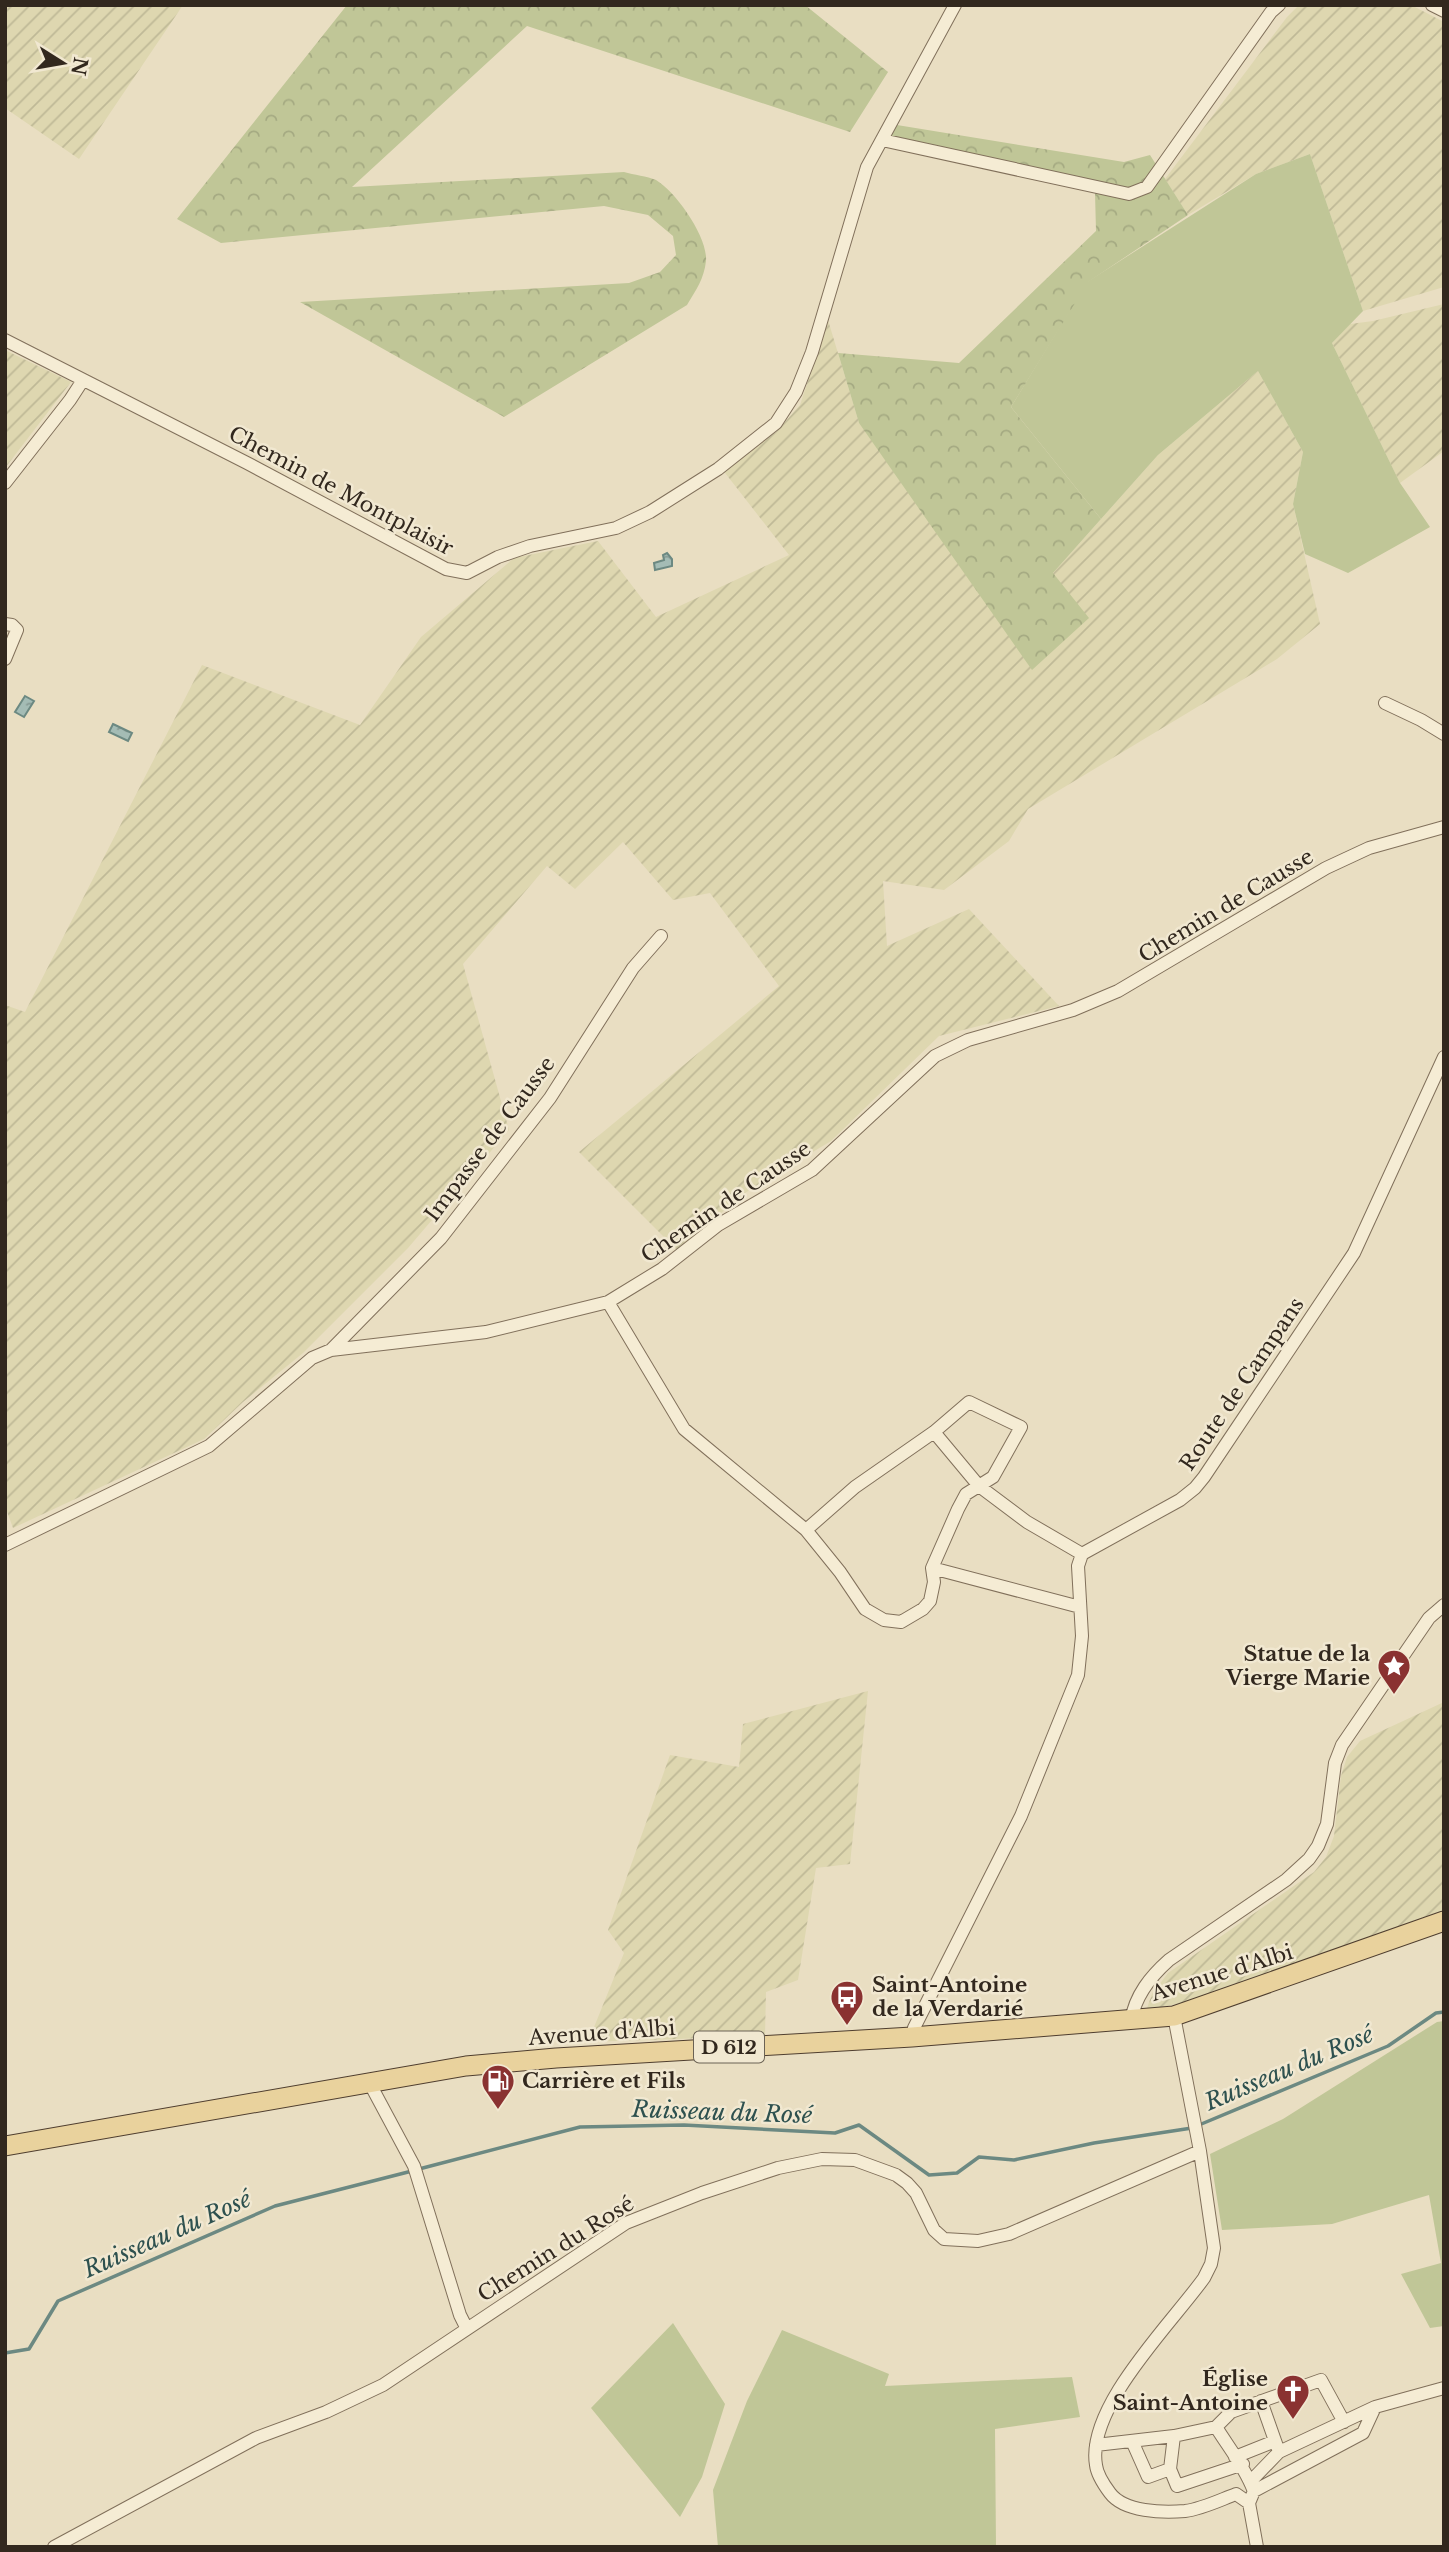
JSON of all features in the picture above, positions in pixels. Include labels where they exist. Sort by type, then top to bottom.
[{"type":"main road","name":"Avenue d'Albi","points":[[5,2146],[466,2066],[556,2058],[912,2037],[1174,2016],[1444,1921]]},
{"type":"street","name":"Chemin de Montplaisir","points":[[5,340],[247,463],[446,569],[467,573],[498,556],[530,546],[616,528],[650,512],[718,469],[776,423],[796,392],[812,352],[867,167],[955,5]]},
{"type":"street","points":[[882,141],[1129,194],[1147,187],[1263,23],[1279,5]]},
{"type":"street","points":[[1432,5],[1444,11]]},
{"type":"street","points":[[5,484],[83,380]]},
{"type":"street","points":[[5,624],[17,630],[5,659]]},
{"type":"street","points":[[1385,703],[1444,734]]},
{"type":"street","name":"Chemin de Causse","points":[[5,1545],[209,1446],[312,1358],[331,1350],[486,1332],[608,1302],[662,1269],[718,1225],[812,1170],[935,1056],[968,1040],[1090,1004],[1139,980],[1326,868],[1369,848],[1444,827]]},
{"type":"street","name":"Impasse de Causse","points":[[331,1350],[441,1238],[550,1098],[633,968],[661,936]]},
{"type":"street","name":"Route de Campans","points":[[1082,1554],[1180,1500],[1204,1477],[1354,1253],[1444,1057]]},
{"type":"street","points":[[608,1302],[684,1429],[806,1530],[840,1572],[865,1609],[884,1620],[901,1622],[923,1609],[930,1601],[933,1589],[932,1569],[966,1494],[993,1478],[1021,1427],[969,1402],[934,1432],[855,1487],[806,1530]]},
{"type":"street","points":[[912,2037],[914,2028],[1021,1816],[1078,1675],[1082,1636],[1078,1566],[1082,1554],[1027,1522],[979,1486],[934,1432]]},
{"type":"street","points":[[932,1569],[1080,1606]]},
{"type":"street","points":[[1131,2021],[1136,2001],[1155,1972],[1286,1880],[1309,1859],[1327,1824],[1335,1763],[1342,1745],[1429,1618],[1444,1605]]},
{"type":"street","points":[[1174,2016],[1215,2240],[1211,2264],[1204,2278],[1116,2393],[1104,2419],[1096,2445],[1096,2466],[1104,2485],[1115,2501],[1129,2507],[1186,2511],[1251,2492],[1342,2446],[1363,2433],[1375,2407]]},
{"type":"street","points":[[369,2082],[415,2169],[460,2315],[467,2329]]},
{"type":"street","name":"Chemin du Rosé","points":[[54,2547],[256,2438],[326,2412],[383,2385],[626,2224],[702,2193],[778,2168],[822,2159],[841,2159],[880,2168],[907,2183],[916,2193],[938,2235],[961,2241],[978,2241],[1009,2234],[1200,2151]]},
{"type":"street","points":[[1096,2445],[1174,2437],[1216,2427],[1231,2412],[1321,2380],[1344,2422]]},
{"type":"street","points":[[1174,2437],[1170,2469],[1177,2486],[1344,2422],[1375,2407],[1444,2388]]},
{"type":"street","points":[[1251,2492],[1277,2447],[1261,2401]]},
{"type":"street","points":[[1216,2427],[1239,2461],[1251,2492],[1257,2547]]},
{"type":"street","points":[[1132,2441],[1148,2477],[1170,2469]]},
{"type":"shaded area","points":[[5,5],[183,5],[79,159],[5,108]]},
{"type":"shaded area","points":[[1299,5],[1411,5],[1444,22],[1444,287],[1363,311],[1310,154],[1256,174],[1188,215],[1165,179],[1287,17]]},
{"type":"shaded area","points":[[1444,304],[1444,451],[1400,483],[1332,343],[1350,324]]},
{"type":"shaded area","points":[[828,320],[859,423],[1053,573],[1158,455],[1258,371],[1303,452],[1293,504],[1320,624],[1277,659],[1028,809],[1009,841],[944,890],[883,881],[887,946],[969,909],[1059,1006],[939,1036],[831,1141],[745,1193],[677,1250],[579,1152],[779,986],[710,893],[673,900],[623,842],[575,889],[547,866],[463,964],[509,1130],[408,1248],[303,1353],[243,1402],[204,1439],[13,1528],[5,1506],[5,1005],[25,1012],[202,665],[360,725],[421,637],[514,558],[598,541],[656,617],[789,555],[722,469],[776,432],[800,405]]},
{"type":"shaded area","points":[[5,350],[71,382],[5,468]]},
{"type":"shaded area","points":[[868,1691],[850,1864],[816,1868],[798,1980],[766,1992],[765,2036],[588,2042],[624,1953],[608,1930],[670,1755],[739,1767],[743,1724]]},
{"type":"shaded area","points":[[1444,1702],[1444,1910],[1201,1998],[1146,2011],[1152,1994],[1168,1973],[1314,1872],[1326,1857],[1334,1836],[1341,1776],[1347,1757],[1360,1741]]},
{"type":"green space","points":[[347,5],[805,5],[888,72],[850,132],[527,26],[352,187],[624,172],[649,177],[673,194],[689,216],[702,240],[706,261],[701,279],[687,305],[504,417],[300,302],[629,283],[660,272],[676,255],[673,236],[648,215],[604,206],[221,243],[177,219]]},
{"type":"green space","points":[[897,125],[1124,162],[1150,155],[1188,215],[1088,282],[1011,407],[1101,519],[1053,573],[1089,618],[1032,670],[859,423],[838,353],[959,363],[1096,231],[1095,193],[886,145]]},
{"type":"green space","points":[[1310,154],[1363,311],[1332,343],[1400,483],[1430,527],[1348,573],[1305,554],[1293,504],[1303,452],[1258,371],[1158,455],[1101,519],[1011,407],[1087,282],[1256,174]]},
{"type":"green space","points":[[1444,2021],[1444,2326],[1430,2328],[1401,2274],[1441,2263],[1429,2195],[1332,2224],[1222,2230],[1210,2154],[1283,2119],[1437,2022]]},
{"type":"green space","points":[[673,2323],[725,2404],[702,2477],[680,2517],[591,2408]]},
{"type":"green space","points":[[782,2330],[889,2374],[885,2386],[1072,2377],[1080,2417],[995,2429],[996,2547],[718,2547],[713,2490],[747,2401]]},
{"type":"water","points":[[667,553],[672,559],[672,566],[655,570],[654,563],[664,560],[663,555]]},
{"type":"water","points":[[25,696],[34,701],[24,717],[15,712]]},
{"type":"water","points":[[113,724],[132,733],[128,741],[109,732]]},
{"type":"waterway","name":"Ruisseau du Rosé","points":[[1199,2125],[1388,2046],[1436,2013],[1444,2012]]},
{"type":"waterway","name":"Ruisseau du Rosé","points":[[419,2169],[580,2127],[684,2125],[835,2133],[859,2125],[929,2175],[957,2173],[979,2157],[1014,2160],[1094,2143],[1192,2128]]},
{"type":"waterway","name":"Ruisseau du Rosé","points":[[5,2353],[29,2349],[58,2301],[275,2206],[412,2171]]},
{"type":"place","name":"Statue de la Vierge Marie","points":[[1394,1696]]},
{"type":"place","name":"Saint-Antoine de la Verdarié","points":[[847,2027]]},
{"type":"place","name":"Carrière et Fils","points":[[498,2111]]},
{"type":"place","name":"Église Saint-Antoine","points":[[1293,2421]]}]
